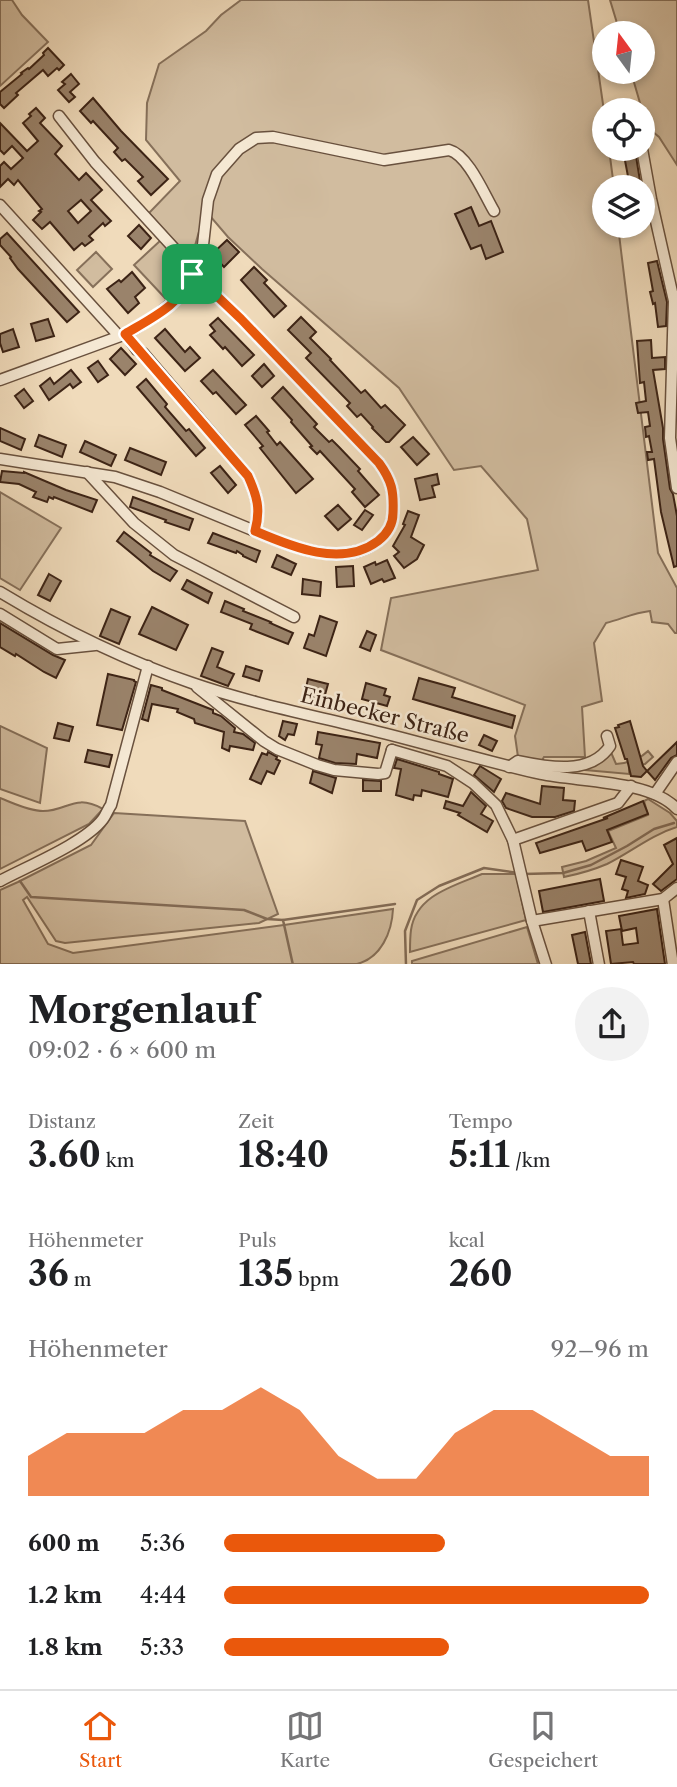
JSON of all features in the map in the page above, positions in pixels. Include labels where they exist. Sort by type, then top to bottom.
[{"type":"street","points":[[0,459],[114,477],[160,492],[274,539],[323,554],[348,554],[367,549],[385,536],[393,519],[394,497],[390,477],[379,463],[251,329],[192,272],[95,162],[59,116]]},
{"type":"street","points":[[0,380],[122,335],[157,316],[179,297],[189,282],[203,245],[208,200],[218,174],[239,149],[256,138],[273,137],[384,160],[449,150],[458,152],[494,211]]},
{"type":"street","points":[[646,161],[651,199],[674,300],[670,438],[677,488]]},
{"type":"street","points":[[0,205],[122,335],[248,476],[256,496],[259,517],[255,531]]},
{"type":"street","points":[[87,472],[134,523],[174,555],[294,617]]},
{"type":"street","name":"Einbecker Straße","points":[[0,592],[96,645],[192,683],[509,767],[562,778],[631,786],[675,802]]},
{"type":"street","name":"Einbecker Straße","points":[[0,614],[57,649],[96,645]]},
{"type":"street","points":[[0,881],[78,840],[103,819],[111,805],[148,666]]},
{"type":"street","points":[[192,683],[276,749],[334,770],[384,773],[392,750],[387,734]]},
{"type":"street","points":[[509,767],[518,761],[545,767],[573,767],[593,761],[604,755],[610,746],[607,736]]},
{"type":"street","points":[[392,750],[447,766],[473,783],[496,806],[513,840],[532,921],[546,964]]},
{"type":"street","points":[[655,794],[677,762]]},
{"type":"street","points":[[513,840],[618,803],[631,786]]},
{"type":"street","points":[[532,921],[663,899],[677,888]]},
{"type":"street","points":[[663,899],[673,964]]},
{"type":"street","points":[[589,911],[599,964]]},
{"type":"shaded area","points":[[0,0],[12,0],[22,15],[48,42],[0,86]]},
{"type":"shaded area","points":[[241,0],[588,0],[592,28],[592,84],[600,84],[602,98],[592,98],[592,161],[611,161],[612,175],[592,175],[592,238],[619,238],[658,553],[677,588],[677,633],[668,624],[652,622],[650,611],[606,623],[594,643],[602,701],[582,707],[585,757],[544,757],[541,762],[518,757],[515,736],[525,705],[381,650],[391,598],[538,570],[527,519],[481,466],[454,470],[399,388],[262,269],[228,237],[205,210],[191,260],[149,213],[180,181],[146,140],[147,103],[159,64],[206,31]]},
{"type":"shaded area","points":[[610,0],[677,0],[677,165],[655,134],[655,98],[639,98],[634,84],[655,84],[655,21],[616,21]]},
{"type":"shaded area","points":[[161,240],[184,267],[180,283],[165,298],[134,265]]},
{"type":"shaded area","points":[[96,252],[112,269],[93,287],[77,270]]},
{"type":"shaded area","points":[[0,492],[61,528],[20,590],[0,578]]},
{"type":"shaded area","points":[[0,726],[47,748],[40,803],[0,789]]},
{"type":"shaded area","points":[[610,750],[616,764],[633,761],[648,751],[653,757],[645,764],[629,769],[629,774],[583,768]]},
{"type":"shaded area","points":[[0,798],[38,811],[78,803],[93,804],[103,809],[89,824],[0,869]]},
{"type":"shaded area","points":[[648,799],[670,813],[677,821],[677,827],[607,864],[564,877],[562,867],[586,861],[616,848],[608,831],[648,815],[644,801]]},
{"type":"shaded area","points":[[114,813],[245,821],[278,914],[259,923],[65,943],[56,941],[27,897],[23,900],[48,944],[73,953],[393,909],[384,943],[373,956],[357,964],[0,964],[0,890],[91,845]]},
{"type":"shaded area","points":[[482,874],[516,874],[526,920],[410,952],[411,930],[420,908],[438,893]]},
{"type":"shaded area","points":[[527,927],[538,964],[412,964],[412,961]]},
{"type":"building","points":[[48,48],[64,65],[48,76],[43,70],[16,93],[18,95],[4,108],[0,104],[0,92],[29,69]]},
{"type":"building","points":[[71,74],[79,84],[70,92],[75,97],[69,102],[58,90]]},
{"type":"building","points":[[93,98],[168,179],[151,195],[138,181],[143,177],[125,159],[122,161],[114,152],[118,148],[80,111]]},
{"type":"building","points":[[36,108],[45,118],[40,123],[62,146],[55,154],[79,180],[86,173],[102,190],[91,200],[111,221],[105,226],[103,223],[89,236],[93,240],[85,246],[82,243],[74,250],[50,222],[42,229],[33,220],[42,209],[18,180],[14,185],[8,179],[0,187],[0,166],[4,162],[11,169],[23,158],[12,146],[4,154],[0,150],[0,123],[27,151],[38,141],[23,123],[31,116],[29,114]],"holes":[[[81,200],[91,211],[78,223],[68,211]]]},
{"type":"building","points":[[625,161],[637,161],[639,175],[628,175]]},
{"type":"building","points":[[471,207],[479,226],[491,221],[503,252],[486,259],[481,245],[471,249],[455,214]]},
{"type":"building","points":[[139,225],[151,238],[141,249],[128,236]]},
{"type":"building","points":[[7,233],[79,312],[67,322],[18,269],[0,245],[0,239]]},
{"type":"building","points":[[227,240],[239,252],[224,267],[212,254]]},
{"type":"building","points":[[657,261],[667,302],[666,326],[658,327],[655,303],[653,304],[650,292],[653,291],[648,263]]},
{"type":"building","points":[[254,267],[267,280],[264,283],[286,306],[274,317],[241,280]]},
{"type":"building","points":[[132,272],[145,288],[135,297],[139,303],[128,313],[107,289]]},
{"type":"building","points":[[301,317],[316,332],[310,338],[361,393],[365,390],[381,408],[385,405],[405,425],[389,442],[372,428],[361,414],[357,417],[347,406],[350,403],[306,358],[311,353],[288,330]]},
{"type":"building","points":[[218,318],[254,355],[242,366],[210,335],[215,331],[210,325]]},
{"type":"building","points":[[48,319],[54,336],[36,341],[31,324]]},
{"type":"building","points":[[13,329],[19,347],[3,352],[0,334]]},
{"type":"building","points":[[165,329],[185,352],[190,347],[200,358],[185,371],[155,338]]},
{"type":"building","points":[[651,340],[652,358],[665,357],[665,369],[653,370],[670,489],[677,516],[677,566],[674,567],[661,512],[654,459],[648,460],[647,452],[652,452],[645,427],[650,426],[648,412],[638,413],[636,403],[646,401],[644,382],[640,383],[637,341]]},
{"type":"building","points":[[121,348],[136,364],[125,375],[110,359]]},
{"type":"building","points":[[98,361],[108,375],[98,382],[88,368]]},
{"type":"building","points":[[264,364],[274,376],[262,387],[252,376]]},
{"type":"building","points":[[71,370],[81,382],[73,388],[70,384],[49,400],[40,386],[50,378],[54,384]]},
{"type":"building","points":[[213,370],[246,405],[236,414],[216,392],[213,394],[201,381]]},
{"type":"building","points":[[146,379],[167,404],[165,407],[205,448],[196,456],[137,387]]},
{"type":"building","points":[[283,387],[317,424],[314,427],[329,442],[332,440],[339,447],[379,495],[365,507],[352,492],[355,489],[320,451],[317,454],[310,447],[312,446],[292,420],[272,398]]},
{"type":"building","points":[[24,389],[33,401],[24,408],[15,396]]},
{"type":"building","points":[[256,416],[277,445],[280,442],[313,479],[296,493],[245,425]]},
{"type":"building","points":[[0,428],[25,439],[21,450],[0,441]]},
{"type":"building","points":[[39,435],[66,445],[62,457],[35,446]]},
{"type":"building","points":[[413,437],[429,454],[417,465],[401,447]]},
{"type":"building","points":[[85,441],[116,455],[111,466],[80,452]]},
{"type":"building","points":[[130,448],[166,462],[161,475],[125,460]]},
{"type":"building","points":[[220,466],[236,485],[228,493],[211,473]]},
{"type":"building","points":[[2,471],[24,472],[97,500],[92,512],[54,497],[49,497],[47,502],[33,497],[36,492],[19,484],[0,482]]},
{"type":"building","points":[[437,474],[439,484],[432,486],[435,497],[420,500],[415,479]]},
{"type":"building","points":[[133,497],[193,519],[189,530],[130,507]]},
{"type":"building","points":[[338,505],[351,519],[338,530],[325,516]]},
{"type":"building","points":[[365,510],[373,515],[362,530],[354,525]]},
{"type":"building","points":[[408,511],[419,515],[411,537],[424,545],[417,559],[404,568],[394,556],[399,552],[393,546],[405,525],[403,524]]},
{"type":"building","points":[[124,532],[151,553],[150,555],[177,571],[170,581],[153,571],[117,541]]},
{"type":"building","points":[[213,533],[260,551],[256,562],[237,551],[236,553],[208,543]]},
{"type":"building","points":[[277,555],[296,564],[291,575],[272,567]]},
{"type":"building","points":[[387,560],[395,578],[384,582],[382,579],[371,584],[364,567]]},
{"type":"building","points":[[353,566],[354,586],[337,587],[336,567]]},
{"type":"building","points":[[49,574],[61,581],[50,601],[38,595]]},
{"type":"building","points":[[303,579],[321,582],[320,596],[302,594]]},
{"type":"building","points":[[187,580],[212,593],[208,603],[182,589]]},
{"type":"building","points":[[225,601],[293,633],[288,644],[250,629],[252,624],[221,612]]},
{"type":"building","points":[[152,607],[188,625],[176,650],[139,634]]},
{"type":"building","points":[[111,609],[130,617],[119,644],[100,636]]},
{"type":"building","points":[[320,616],[337,622],[326,656],[304,648],[309,634],[314,636]]},
{"type":"building","points":[[0,623],[65,660],[56,678],[0,647]]},
{"type":"building","points":[[367,631],[376,635],[370,651],[360,647]]},
{"type":"building","points":[[212,648],[223,652],[217,667],[234,674],[228,686],[201,676]]},
{"type":"building","points":[[246,666],[262,671],[259,681],[243,676]]},
{"type":"building","points":[[108,674],[136,682],[122,730],[97,725]]},
{"type":"building","points":[[419,678],[455,688],[452,697],[515,716],[512,728],[413,699]]},
{"type":"building","points":[[308,679],[328,684],[323,702],[304,697]]},
{"type":"building","points":[[366,683],[386,689],[384,695],[390,697],[387,706],[362,699]]},
{"type":"building","points":[[151,685],[213,710],[213,713],[235,728],[234,732],[243,734],[255,743],[253,750],[230,746],[229,751],[222,748],[224,732],[195,723],[194,719],[177,712],[178,709],[152,704],[148,721],[142,719]]},
{"type":"building","points":[[283,721],[297,724],[294,735],[288,734],[285,740],[279,736]]},
{"type":"building","points":[[630,721],[643,766],[647,771],[641,777],[631,776],[615,728]]},
{"type":"building","points":[[58,723],[73,727],[69,741],[54,738]]},
{"type":"building","points":[[318,732],[380,743],[377,758],[357,754],[356,764],[335,763],[319,758],[322,745],[316,744]]},
{"type":"building","points":[[484,735],[497,741],[492,751],[479,745]]},
{"type":"building","points":[[677,742],[677,755],[671,758],[655,780],[647,771]]},
{"type":"building","points":[[88,750],[112,755],[109,767],[85,762]]},
{"type":"building","points":[[268,752],[280,761],[274,774],[267,771],[261,784],[250,779],[262,753],[267,755]]},
{"type":"building","points":[[397,759],[453,779],[448,797],[422,790],[421,796],[414,795],[413,800],[396,795],[401,769],[394,768]]},
{"type":"building","points":[[480,766],[501,779],[494,792],[474,775]]},
{"type":"building","points":[[313,771],[336,778],[332,793],[310,783]]},
{"type":"building","points":[[363,780],[381,781],[381,791],[363,791]]},
{"type":"building","points":[[542,786],[564,788],[563,800],[575,801],[574,811],[555,817],[532,817],[506,808],[502,801],[506,793],[540,804]]},
{"type":"building","points":[[471,792],[486,806],[481,814],[493,821],[487,832],[458,815],[460,813],[444,808],[446,801],[463,806]]},
{"type":"building","points":[[643,801],[648,814],[607,830],[612,842],[586,851],[582,841],[540,853],[536,843],[608,818],[603,818]]},
{"type":"building","points":[[677,838],[677,879],[661,891],[653,884],[673,864],[664,845]]},
{"type":"building","points":[[621,860],[643,867],[638,881],[648,885],[645,894],[626,898],[628,891],[622,889],[626,877],[616,874]]},
{"type":"building","points":[[600,879],[604,901],[543,912],[539,891]]},
{"type":"building","points":[[657,909],[665,964],[611,964],[606,931],[621,929],[623,945],[638,943],[636,928],[622,931],[619,916]]},
{"type":"building","points":[[585,932],[591,964],[578,964],[572,935]]},
{"type":"waterway","points":[[524,874],[563,873],[591,865],[654,829],[674,823]]},
{"type":"waterway","points":[[406,964],[405,931],[417,900],[439,886],[484,868],[518,873]]},
{"type":"waterway","points":[[20,881],[31,897],[244,910],[267,919],[283,920]]},
{"type":"waterway","points":[[293,964],[283,920],[395,904]]},
{"type":"route","points":[[192,274],[241,319],[390,477],[394,497],[393,519],[385,536],[367,549],[348,554],[323,554],[255,531],[259,517],[256,496],[248,476],[125,334],[157,316],[179,297],[192,274]]}]
